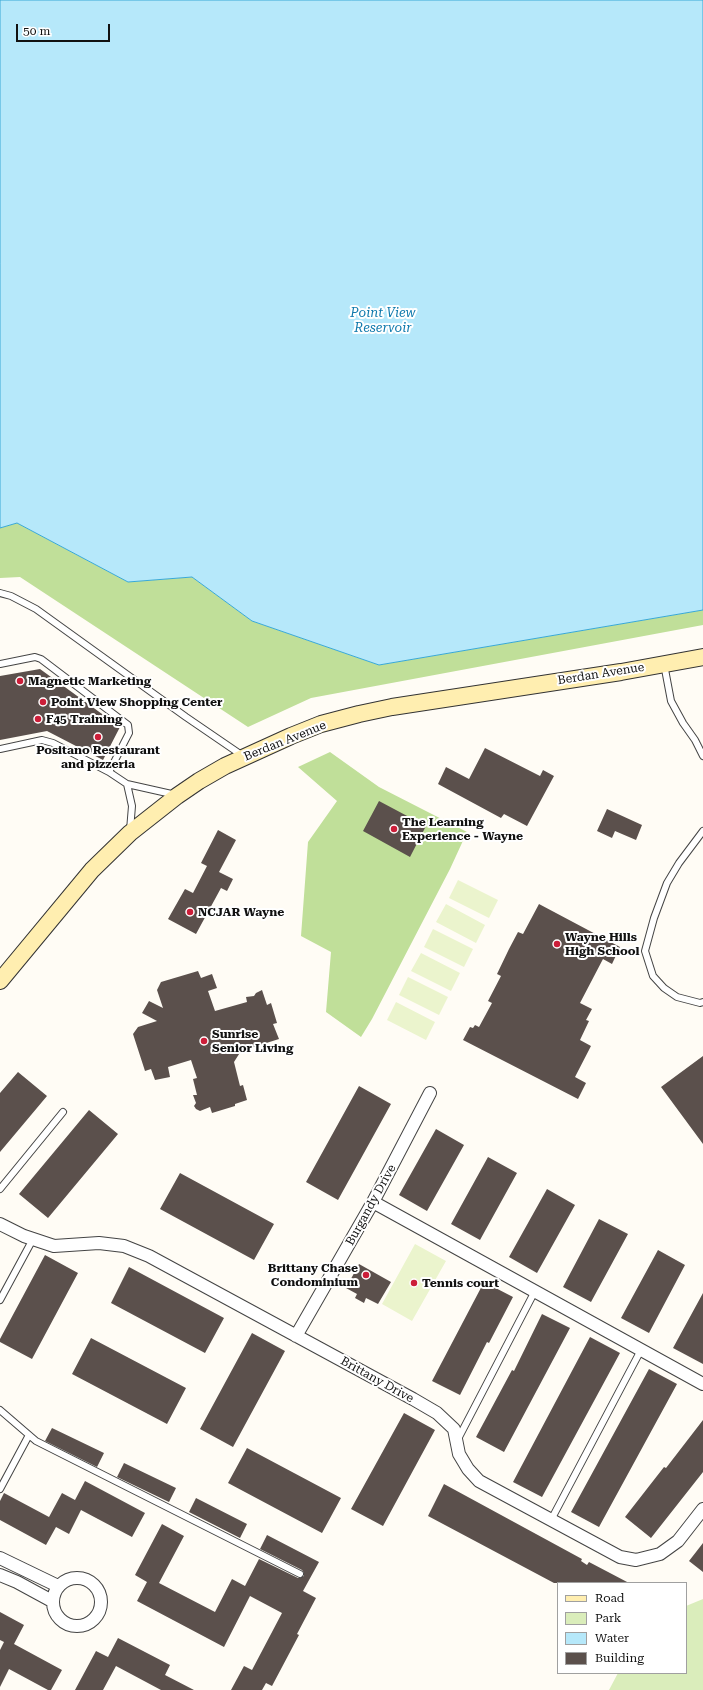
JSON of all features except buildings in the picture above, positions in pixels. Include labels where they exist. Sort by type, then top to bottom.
[{"type":"main road","name":"Berdan Avenue","points":[[0,981],[92,870],[130,833],[177,796],[225,766],[244,757],[321,724],[359,714],[450,698],[621,672],[703,657]]},
{"type":"street","name":"Burgandy Drive","points":[[296,1336],[373,1202],[430,1093]]},
{"type":"street","points":[[373,1202],[703,1384]]},
{"type":"street","name":"Brittany Drive","points":[[0,1224],[33,1239],[54,1246],[99,1243],[124,1246],[149,1256],[437,1413],[454,1429],[459,1454],[468,1469],[479,1481],[620,1557],[636,1560],[660,1554],[678,1541],[703,1509]]},
{"type":"street","points":[[0,1558],[58,1586]]},
{"type":"street","points":[[0,1575],[17,1582],[52,1601]]},
{"type":"street","points":[[72,1578],[89,1580],[99,1593],[101,1601],[100,1610],[96,1616],[90,1622],[76,1626],[62,1621],[56,1615],[52,1601],[58,1586],[64,1580],[72,1578]]},
{"type":"lane","points":[[0,593],[11,596],[36,609],[244,757]]},
{"type":"lane","points":[[0,664],[35,657],[41,659],[128,725],[129,733],[109,772]]},
{"type":"lane","points":[[664,664],[671,701],[703,756]]},
{"type":"lane","points":[[0,750],[42,740],[53,743],[109,772],[127,784],[177,796]]},
{"type":"lane","points":[[695,740],[703,746]]},
{"type":"lane","points":[[127,784],[132,806],[130,833]]},
{"type":"lane","points":[[703,831],[667,883],[654,918],[645,951],[653,976],[664,988],[678,997],[700,1003],[703,1002]]},
{"type":"lane","points":[[0,1189],[63,1112]]},
{"type":"lane","points":[[0,1300],[33,1239]]},
{"type":"lane","points":[[457,1441],[535,1291]]},
{"type":"lane","points":[[551,1520],[641,1350]]},
{"type":"lane","points":[[0,1410],[36,1441],[300,1574]]},
{"type":"lane","points":[[0,1488],[29,1435]]},
{"type":"green space","points":[[17,523],[128,582],[192,577],[252,621],[379,665],[703,610],[703,625],[311,698],[248,727],[20,577],[0,578],[0,528]]},
{"type":"green space","points":[[330,752],[379,787],[467,832],[450,869],[372,1019],[361,1037],[326,1012],[331,952],[301,936],[308,842],[337,801],[298,767]]},
{"type":"green space","points":[[458,880],[498,900],[489,918],[449,898]]},
{"type":"green space","points":[[446,904],[485,925],[476,943],[436,922]]},
{"type":"green space","points":[[433,929],[473,949],[464,967],[424,947]]},
{"type":"green space","points":[[421,953],[460,973],[451,991],[411,971]]},
{"type":"green space","points":[[408,977],[448,997],[439,1015],[399,995]]},
{"type":"green space","points":[[396,1002],[435,1022],[426,1040],[387,1020]]},
{"type":"green space","name":"Tennis court","points":[[415,1244],[446,1261],[412,1321],[382,1304]]},
{"type":"green space","points":[[703,1599],[703,1690],[609,1690],[617,1674],[687,1674],[687,1606]]},
{"type":"water","name":"Point View Reservoir","points":[[0,0],[703,0],[703,610],[379,665],[252,621],[192,577],[128,582],[17,523],[0,528]]},
{"type":"place","name":"Magnetic Marketing","points":[[20,681]]},
{"type":"place","name":"Point View Shopping Center","points":[[43,702]]},
{"type":"place","name":"F45 Training","points":[[38,719]]},
{"type":"place","name":"Positano Restaurant and pizzeria","points":[[98,737]]},
{"type":"place","name":"The Learning Experience - Wayne","points":[[394,829]]},
{"type":"place","name":"NCJAR Wayne","points":[[190,912]]},
{"type":"place","name":"Wayne Hills High School","points":[[557,944]]},
{"type":"place","name":"Sunrise Senior Living","points":[[204,1041]]},
{"type":"place","name":"Brittany Chase Condominium","points":[[366,1275]]},
{"type":"place","name":"Tennis court","points":[[414,1283]]}]
